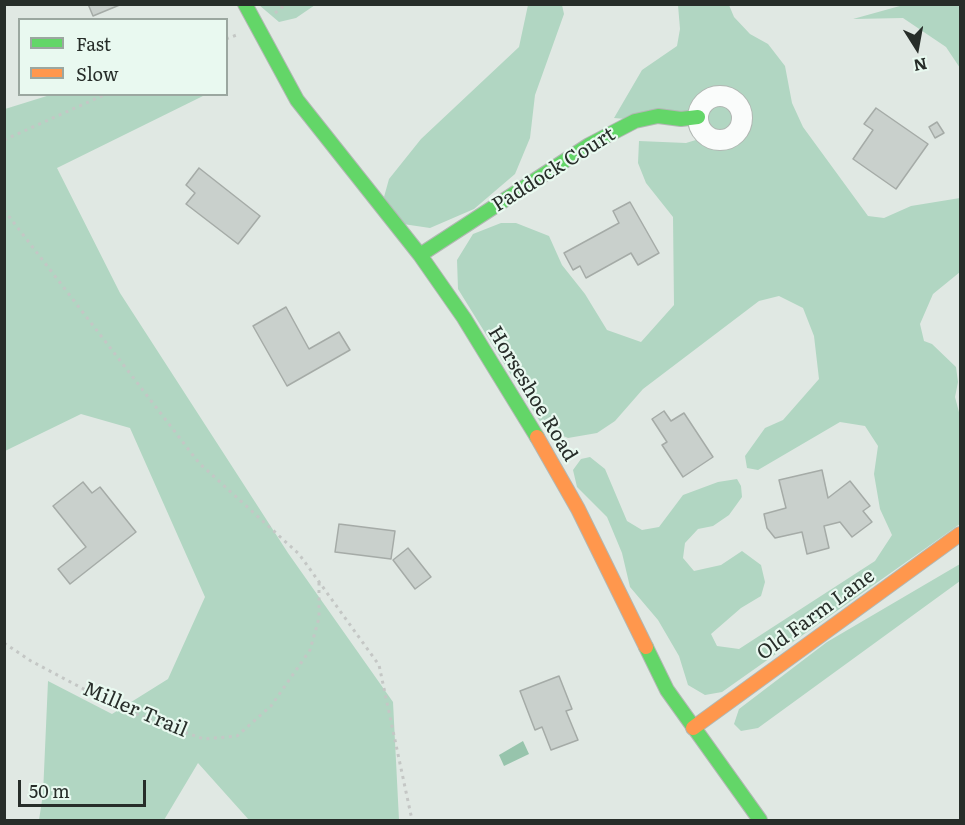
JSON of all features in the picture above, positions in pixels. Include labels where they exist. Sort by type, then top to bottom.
[{"type":"street","name":"Horseshoe Road","points":[[245,4],[297,100],[420,255],[521,408],[578,509],[667,690],[760,820]]},
{"type":"street","name":"Paddock Court","points":[[420,255],[589,145],[635,121],[658,116],[681,119],[698,117]]},
{"type":"street","name":"Old Farm Lane","points":[[693,728],[960,534]]},
{"type":"path","points":[[4,140],[102,96]]},
{"type":"path","points":[[4,210],[199,463],[299,554],[379,665],[412,820]]},
{"type":"path","name":"Miller Trail","points":[[4,643],[31,661],[110,703],[156,722],[204,739],[237,736],[271,706],[310,650],[319,618],[319,581]]},
{"type":"shaded area","points":[[907,4],[960,5],[960,68],[946,47],[903,18],[853,19]]},
{"type":"shaded area","points":[[259,5],[315,5],[296,18],[279,22]]},
{"type":"shaded area","points":[[528,5],[562,5],[564,14],[535,95],[530,138],[515,174],[474,209],[430,228],[403,224],[384,197],[389,179],[421,139],[519,47]]},
{"type":"shaded area","points":[[678,5],[729,5],[734,17],[750,34],[768,44],[785,66],[792,103],[803,127],[868,216],[884,218],[911,206],[960,198],[960,272],[933,294],[920,324],[924,341],[932,344],[956,367],[958,382],[955,397],[960,416],[960,524],[722,692],[705,695],[688,685],[679,656],[658,620],[630,587],[622,553],[607,517],[577,487],[573,470],[581,459],[590,457],[605,469],[627,521],[642,530],[659,527],[683,495],[718,482],[737,479],[741,486],[742,497],[729,515],[713,526],[698,529],[685,543],[683,558],[694,571],[721,565],[742,551],[761,565],[765,582],[761,596],[741,608],[711,634],[717,646],[739,649],[875,561],[892,535],[880,509],[874,474],[878,446],[865,426],[840,422],[758,470],[747,468],[745,456],[765,428],[783,420],[819,379],[814,336],[803,308],[779,296],[759,301],[643,389],[615,421],[597,433],[568,438],[544,428],[458,289],[457,260],[473,234],[501,223],[516,223],[549,236],[562,265],[585,294],[607,330],[641,342],[674,305],[673,217],[646,183],[638,163],[639,141],[686,143],[709,136],[694,125],[614,118],[642,70],[677,46],[680,29]]},
{"type":"shaded area","points":[[47,96],[203,96],[57,168],[120,293],[288,553],[393,702],[399,820],[249,820],[198,763],[164,820],[39,820],[43,794],[48,681],[112,714],[168,679],[205,597],[130,428],[81,414],[5,451],[5,109]]},
{"type":"shaded area","points":[[960,564],[960,581],[758,728],[741,731],[734,724],[739,709],[827,642]]},
{"type":"shaded area","points":[[523,741],[529,754],[504,766],[499,755]]},
{"type":"building","points":[[88,4],[122,4],[93,16]]},
{"type":"building","points":[[876,108],[928,144],[896,189],[853,159],[873,130],[864,124]]},
{"type":"building","points":[[937,122],[944,133],[935,138],[929,127]]},
{"type":"building","points":[[199,168],[260,216],[238,244],[186,204],[195,193],[186,185]]},
{"type":"building","points":[[630,202],[659,253],[638,265],[631,253],[586,278],[580,266],[573,270],[564,253],[619,223],[613,211]]},
{"type":"building","points":[[286,307],[309,349],[339,332],[350,350],[287,386],[253,326]]},
{"type":"building","points":[[664,411],[671,421],[684,413],[713,457],[683,477],[662,445],[667,442],[652,419]]},
{"type":"building","points":[[822,470],[828,498],[850,481],[870,506],[863,511],[872,522],[852,537],[840,522],[824,526],[829,548],[807,554],[802,532],[775,538],[767,528],[764,514],[786,508],[779,480]]},
{"type":"building","points":[[83,482],[92,493],[100,487],[136,532],[70,584],[58,569],[86,547],[53,506]]},
{"type":"building","points":[[339,524],[395,531],[391,559],[335,552]]},
{"type":"building","points":[[408,548],[431,577],[415,589],[393,560]]},
{"type":"building","points":[[559,676],[572,709],[566,711],[578,740],[551,750],[542,727],[535,730],[520,691]]},
{"type":"traffic: fast","points":[[245,4],[297,100],[420,255],[464,318],[537,437]]},
{"type":"traffic: fast","points":[[420,255],[589,145],[635,121],[658,116],[681,119],[698,117]]},
{"type":"traffic: fast","points":[[646,647],[667,690],[760,820]]},
{"type":"traffic: slow","points":[[537,437],[578,509],[646,647]]},
{"type":"traffic: slow","points":[[693,728],[960,534]]}]
